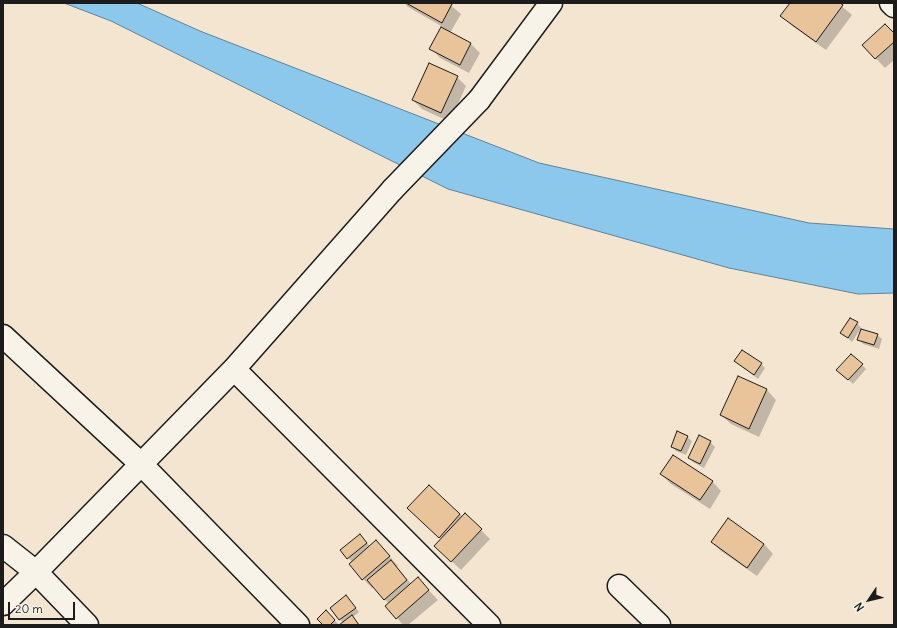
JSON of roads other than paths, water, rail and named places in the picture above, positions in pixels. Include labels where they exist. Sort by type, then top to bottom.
[{"type":"street","points":[[3,604],[142,465],[234,370],[393,189],[479,100],[551,3]]},
{"type":"street","points":[[891,3],[894,6]]},
{"type":"street","points":[[3,336],[142,465],[298,625]]},
{"type":"street","points":[[234,370],[489,625]]},
{"type":"street","points":[[3,546],[36,572],[87,625]]},
{"type":"street","points":[[619,586],[658,625]]},
{"type":"water","points":[[64,3],[137,3],[200,31],[539,163],[809,223],[894,229],[894,293],[858,294],[729,268],[448,189],[111,21]]}]
